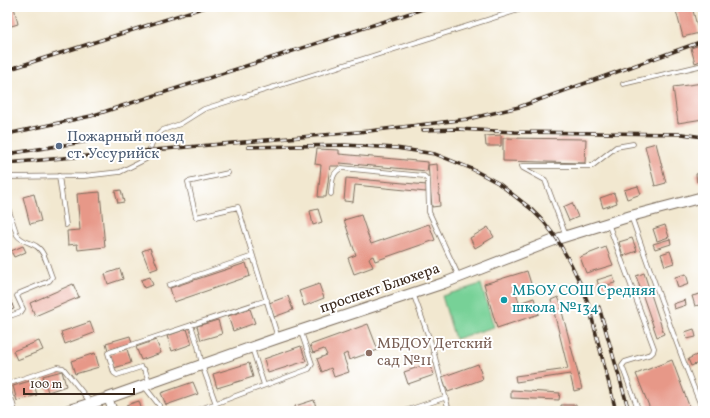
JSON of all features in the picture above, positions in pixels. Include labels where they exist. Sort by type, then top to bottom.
[{"type":"street","name":"проспект Блюхера","points":[[66,411],[147,385],[278,338],[460,277],[566,236],[631,216],[703,197]]},
{"type":"street","points":[[108,398],[113,411]]},
{"type":"lane","points":[[7,177],[84,176],[120,172],[146,159],[154,138],[163,130],[180,124],[204,109],[528,7]]},
{"type":"lane","points":[[623,84],[703,65]]},
{"type":"lane","points":[[566,236],[545,180],[522,166],[592,166],[616,147],[633,144]]},
{"type":"lane","points":[[331,194],[334,174],[342,168],[424,176],[428,180],[429,212],[460,277]]},
{"type":"lane","points":[[228,172],[188,182],[196,217],[238,207],[278,338]]},
{"type":"lane","points":[[59,176],[66,225]]},
{"type":"lane","points":[[7,205],[17,235],[20,239],[37,246],[42,250],[52,277],[49,280],[20,292],[17,296],[23,309],[21,312],[7,317]]},
{"type":"lane","points":[[631,216],[670,328],[702,411]]},
{"type":"lane","points":[[608,223],[654,348],[651,354],[625,362],[622,366],[639,411]]},
{"type":"lane","points":[[169,285],[253,256]]},
{"type":"lane","points":[[413,293],[432,346],[444,398],[449,411]]},
{"type":"lane","points":[[160,411],[159,405],[147,385],[145,370],[141,367],[117,375],[114,372],[108,353],[267,300]]},
{"type":"lane","points":[[191,325],[202,365],[216,404]]},
{"type":"lane","points":[[195,411],[309,369],[312,364],[301,331]]},
{"type":"lane","points":[[252,348],[264,385]]},
{"type":"lane","points":[[15,411],[7,384],[57,368],[63,368],[92,403]]},
{"type":"lane","points":[[405,411],[444,398]]},
{"type":"green space","points":[[481,284],[494,327],[455,339],[442,296]]},
{"type":"building","points":[[7,7],[14,7],[18,24],[8,27]]},
{"type":"building","points":[[675,7],[692,7],[699,33],[683,37]]},
{"type":"building","points":[[703,44],[703,60],[695,63],[691,48]]},
{"type":"building","points":[[703,83],[703,119],[678,123],[673,87]]},
{"type":"building","points":[[501,135],[501,146],[486,146],[485,136]]},
{"type":"building","points":[[503,138],[586,139],[585,163],[503,161]]},
{"type":"building","points":[[656,143],[666,183],[655,186],[645,146]]},
{"type":"building","points":[[317,149],[339,150],[339,154],[428,162],[427,171],[340,163],[339,166],[330,166],[326,197],[318,197],[321,165],[315,164]]},
{"type":"building","points":[[437,164],[440,206],[432,207],[428,165]]},
{"type":"building","points":[[703,172],[703,181],[697,182],[696,174]]},
{"type":"building","points":[[346,178],[427,185],[426,192],[355,185],[353,202],[344,201]]},
{"type":"building","points":[[638,186],[641,194],[627,199],[624,190]]},
{"type":"building","points":[[121,190],[124,202],[118,203],[115,191]]},
{"type":"building","points":[[100,192],[105,247],[78,250],[77,244],[68,245],[67,231],[80,230],[77,194]]},
{"type":"building","points":[[614,193],[617,203],[603,208],[600,198]]},
{"type":"building","points":[[34,194],[41,221],[30,224],[23,197]]},
{"type":"building","points":[[572,203],[578,217],[569,221],[563,207]]},
{"type":"building","points":[[318,209],[322,222],[313,225],[310,211]]},
{"type":"building","points":[[361,215],[371,244],[429,224],[435,240],[375,261],[373,256],[369,258],[373,267],[354,274],[348,258],[356,255],[344,220]]},
{"type":"building","points":[[665,225],[669,237],[657,241],[653,229]]},
{"type":"building","points":[[488,227],[494,237],[475,248],[470,238]]},
{"type":"building","points":[[632,238],[637,251],[623,256],[619,242]]},
{"type":"building","points":[[670,239],[671,244],[655,249],[653,244]]},
{"type":"building","points":[[23,246],[26,252],[14,257],[11,251]]},
{"type":"building","points":[[606,247],[613,265],[586,273],[580,257]]},
{"type":"building","points":[[150,248],[158,268],[150,271],[142,251]]},
{"type":"building","points":[[670,251],[674,263],[665,266],[661,254]]},
{"type":"building","points":[[246,263],[250,276],[174,302],[170,288]]},
{"type":"building","points":[[120,269],[123,279],[108,284],[105,274]]},
{"type":"building","name":"МБОУ СОШ Средняя школа №134","points":[[527,271],[532,287],[516,292],[519,303],[534,298],[539,314],[497,328],[484,284]]},
{"type":"building","points":[[644,273],[664,334],[657,337],[636,276]]},
{"type":"building","points":[[686,274],[689,284],[678,288],[675,277]]},
{"type":"building","points":[[613,275],[615,283],[599,287],[597,280]]},
{"type":"building","points":[[150,277],[153,285],[144,288],[141,280]]},
{"type":"building","points":[[73,284],[79,297],[35,316],[30,303]]},
{"type":"building","points":[[319,284],[324,298],[304,306],[299,291]]},
{"type":"building","points":[[7,291],[14,309],[7,311]]},
{"type":"building","points":[[700,294],[703,304],[695,306],[692,296]]},
{"type":"building","points":[[288,296],[293,310],[274,317],[269,303]]},
{"type":"building","points":[[558,297],[563,308],[561,308],[582,389],[574,391],[570,374],[516,382],[515,376],[568,369],[551,300]]},
{"type":"building","points":[[685,300],[686,305],[674,309],[673,304]]},
{"type":"building","points":[[250,309],[255,323],[233,331],[228,316]]},
{"type":"building","points":[[218,320],[222,334],[201,340],[197,326]]},
{"type":"building","points":[[90,322],[94,333],[65,344],[61,332]]},
{"type":"building","points":[[368,324],[378,350],[349,360],[347,353],[343,355],[349,372],[334,377],[331,368],[322,372],[317,359],[327,355],[324,349],[313,353],[310,345]]},
{"type":"building","points":[[187,329],[192,344],[172,351],[167,336]]},
{"type":"building","points":[[694,329],[696,337],[687,339],[685,332]]},
{"type":"building","points":[[130,336],[132,343],[108,350],[106,343]]},
{"type":"building","points":[[156,340],[161,353],[141,360],[136,347]]},
{"type":"building","points":[[39,341],[43,350],[17,360],[13,351]]},
{"type":"building","points":[[301,346],[306,361],[268,373],[264,359]]},
{"type":"building","points":[[127,349],[131,363],[114,368],[110,354]]},
{"type":"building","points":[[703,352],[703,361],[691,366],[688,359]]},
{"type":"building","points":[[95,353],[99,367],[75,374],[71,361]]},
{"type":"building","points":[[672,360],[691,411],[651,411],[636,374]]},
{"type":"building","points":[[249,363],[253,377],[217,388],[213,374]]},
{"type":"building","points":[[430,363],[434,375],[408,384],[404,372]]},
{"type":"building","points":[[478,364],[483,379],[448,392],[442,377]]},
{"type":"building","points":[[62,371],[66,386],[48,392],[43,376]]},
{"type":"building","points":[[33,380],[37,395],[17,401],[13,386]]},
{"type":"building","points":[[193,382],[198,394],[166,405],[161,393]]},
{"type":"building","points":[[511,390],[560,393],[559,400],[511,398]]},
{"type":"building","points":[[314,400],[317,411],[296,411],[295,406]]},
{"type":"building","points":[[139,401],[142,411],[128,411],[126,405]]},
{"type":"building","points":[[561,405],[576,405],[576,411],[561,411]]},
{"type":"building","points":[[443,407],[444,411],[432,411]]},
{"type":"railway","points":[[7,70],[205,7]]},
{"type":"railway","points":[[7,134],[91,116],[429,7]]},
{"type":"railway","points":[[7,163],[369,131],[468,119],[519,107],[703,41]]},
{"type":"railway","points":[[423,130],[457,129],[515,132],[682,134],[703,137]]},
{"type":"railway","points":[[7,154],[140,133]]},
{"type":"railway","points":[[248,147],[345,145],[396,148],[435,154],[470,168],[498,183],[530,208],[544,222],[557,239],[571,264],[588,303],[616,411]]},
{"type":"railway","points":[[599,307],[629,411]]},
{"type":"place","name":"Пожарный поезд ст. Уссурийск","points":[[59,146]]},
{"type":"place","name":"МБОУ СОШ Средняя школа №134","points":[[504,300]]},
{"type":"place","name":"МБДОУ Детский сад №11","points":[[369,353]]}]
